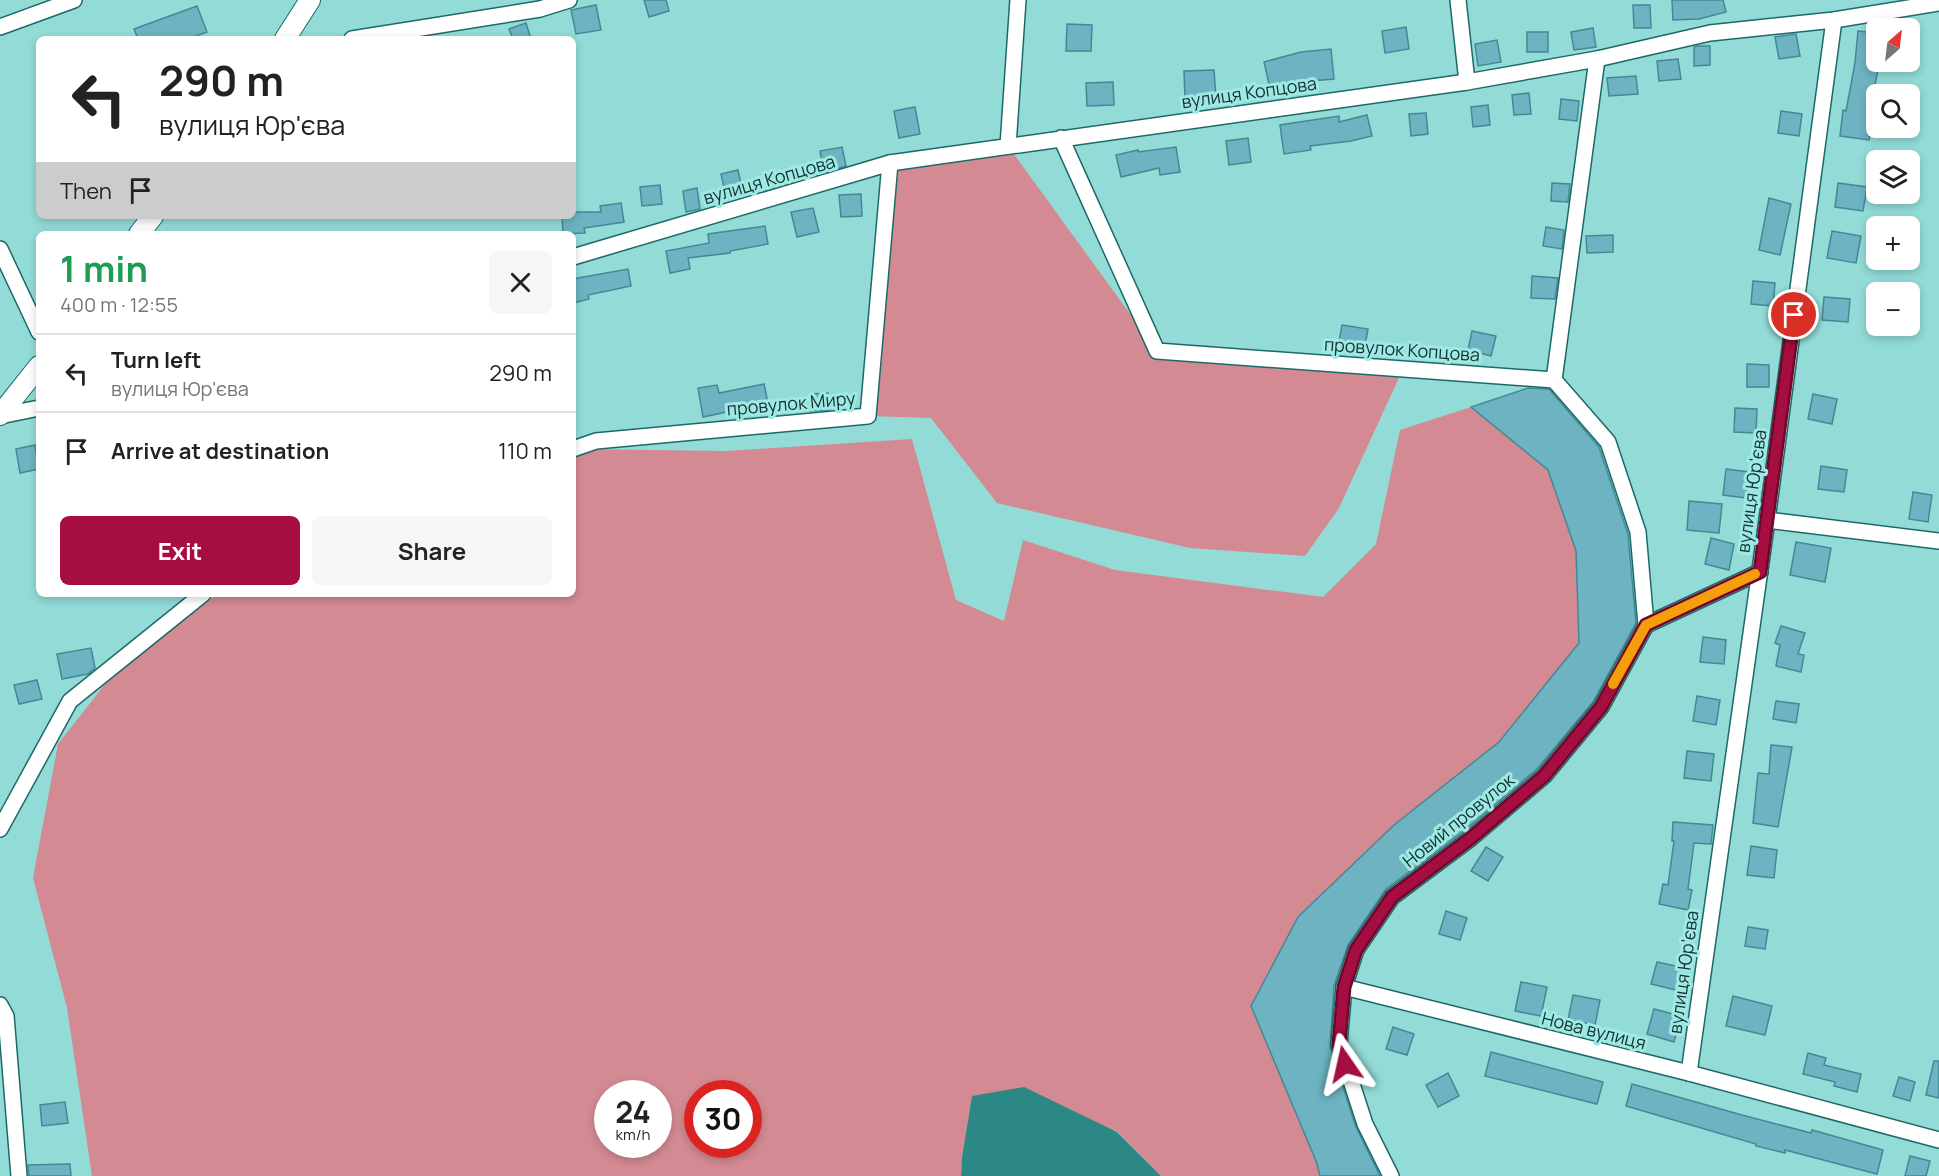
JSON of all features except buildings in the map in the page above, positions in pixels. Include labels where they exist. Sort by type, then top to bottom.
[{"type":"main road","points":[[287,36],[310,0]]},
{"type":"main road","points":[[141,231],[151,219]]},
{"type":"main road","points":[[0,415],[36,370]]},
{"type":"street","points":[[0,27],[74,0]]},
{"type":"street","points":[[371,36],[540,9],[568,0]]},
{"type":"street","points":[[1008,146],[1018,0]]},
{"type":"street","points":[[1458,0],[1467,82]]},
{"type":"street","name":"вулиця Копцова","points":[[576,256],[890,163],[1467,82],[1597,59],[1710,33],[1834,20],[1939,3]]},
{"type":"street","name":"вулиця Юр'єва","points":[[1689,1073],[1760,572],[1834,20]]},
{"type":"street","points":[[1597,59],[1554,380],[1608,442],[1638,532],[1646,625],[1760,572]]},
{"type":"street","name":"провулок Копцова","points":[[1061,138],[1157,351],[1554,380]]},
{"type":"street","name":"провулок Миру","points":[[576,448],[596,441],[868,416],[890,163]]},
{"type":"street","points":[[0,249],[36,326]]},
{"type":"street","points":[[0,415],[36,409]]},
{"type":"street","points":[[1767,520],[1939,541]]},
{"type":"street","points":[[0,829],[70,701],[199,597]]},
{"type":"street","name":"Новий провулок","points":[[1391,1176],[1365,1124],[1339,1044],[1344,987],[1356,950],[1392,897],[1471,838],[1544,776],[1601,707],[1646,625]]},
{"type":"street","name":"Нова вулиця","points":[[1344,987],[1689,1073],[1939,1140]]},
{"type":"street","points":[[0,1005],[6,1016],[19,1176]]},
{"type":"shaded area","points":[[1008,146],[1157,351],[1403,369],[1339,508],[1305,556],[1190,548],[997,503],[931,418],[868,416],[890,163]]},
{"type":"shaded area","points":[[1471,407],[1548,470],[1576,551],[1579,643],[1499,742],[1394,825],[1298,917],[1251,1006],[1316,1161],[1320,1176],[1161,1176],[1117,1131],[972,1096],[961,1176],[92,1176],[67,1008],[33,878],[58,744],[134,647],[214,597],[576,597],[576,451],[580,449],[726,451],[912,439],[956,600],[1004,621],[1023,540],[1115,570],[1323,597],[1376,544],[1400,430]]},
{"type":"water","points":[[1024,1087],[1117,1132],[1161,1176],[961,1176],[972,1096]]},
{"type":"slow traffic","points":[[1613,684],[1646,625],[1755,574]]},
{"type":"route","points":[[1345,1064],[1339,1044],[1344,987],[1356,950],[1392,897],[1471,838],[1544,776],[1601,707],[1646,625],[1760,572],[1794,315]]}]
